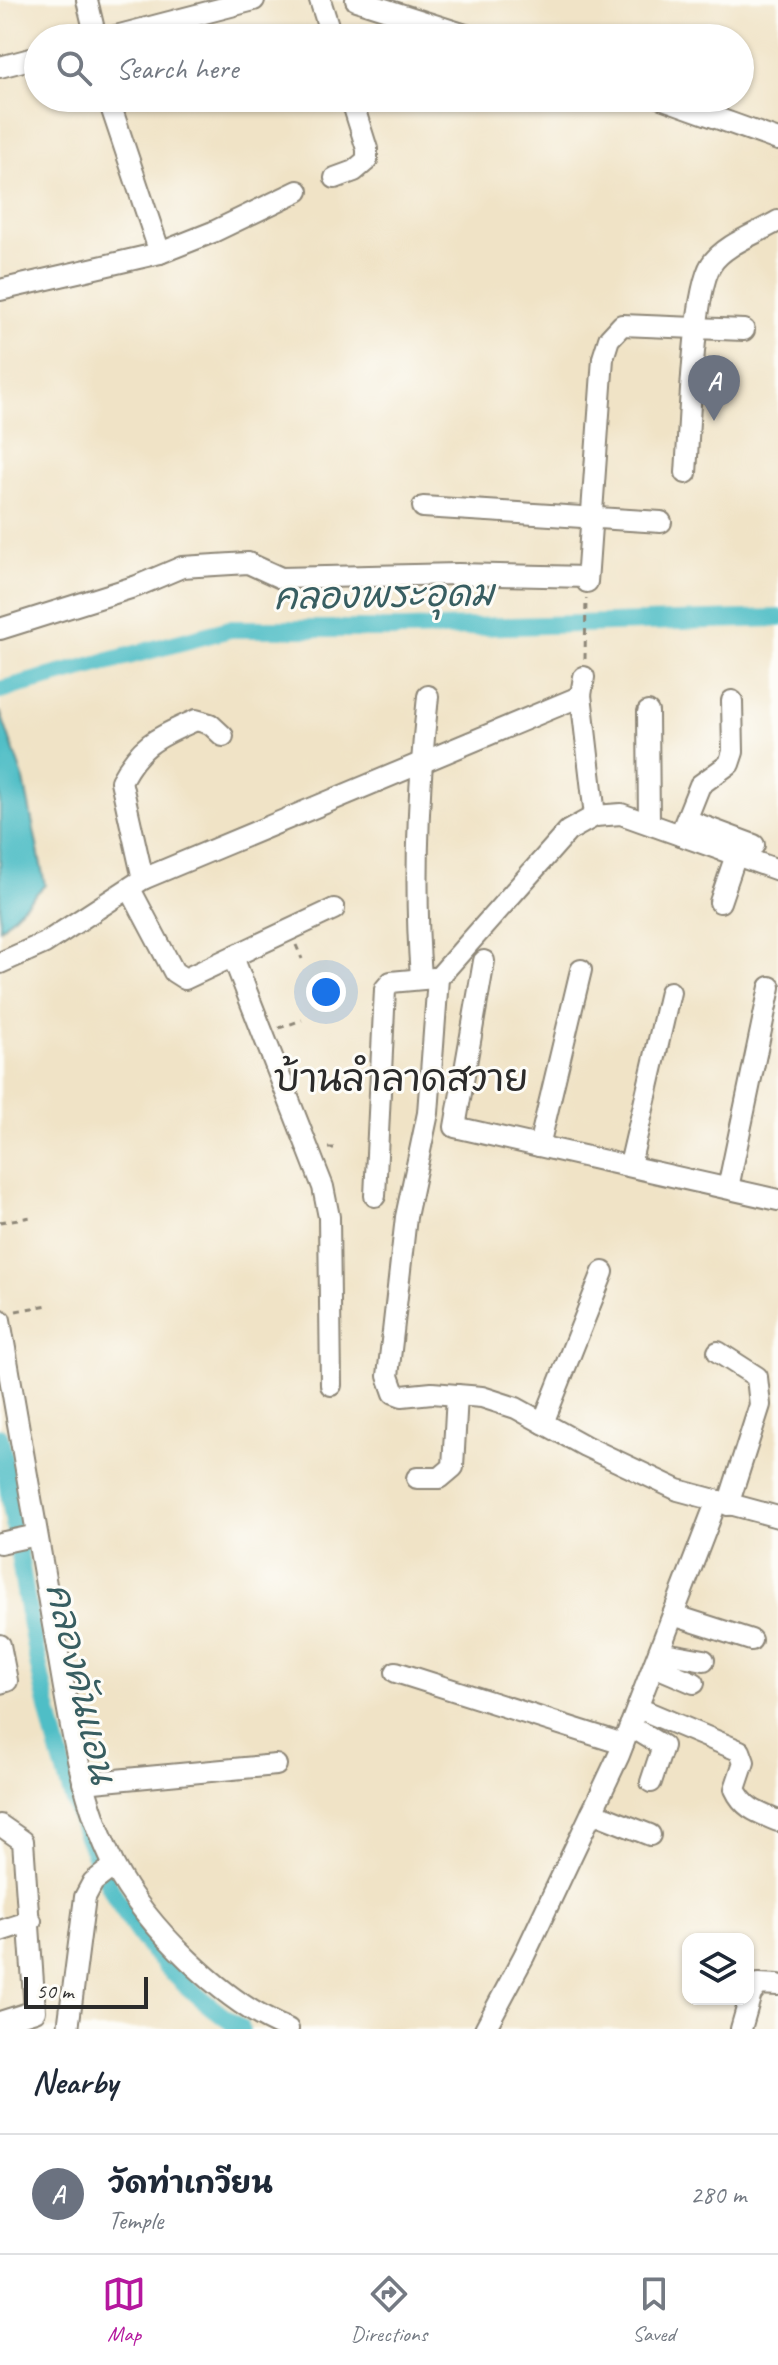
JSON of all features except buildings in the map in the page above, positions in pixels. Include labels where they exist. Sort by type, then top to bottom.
[{"type":"street","points":[[87,0],[93,24]]},
{"type":"street","points":[[167,0],[172,21]]},
{"type":"street","points":[[161,24],[230,3],[254,0]]},
{"type":"street","points":[[320,0],[328,24]]},
{"type":"street","points":[[356,0],[431,24]]},
{"type":"street","points":[[0,67],[24,61]]},
{"type":"street","points":[[113,112],[160,253]]},
{"type":"street","points":[[335,178],[354,171],[367,160],[367,149],[355,112]]},
{"type":"street","points":[[700,112],[778,140]]},
{"type":"street","points":[[0,290],[160,253],[213,232],[298,191]]},
{"type":"street","points":[[686,473],[698,327],[707,273],[712,262],[778,221]]},
{"type":"street","points":[[0,629],[137,586],[182,567],[248,563],[281,578],[458,574],[587,580],[603,358],[609,339],[622,325],[744,330]]},
{"type":"street","points":[[423,507],[661,522]]},
{"type":"street","points":[[0,963],[45,943],[136,884],[420,765],[583,686],[595,816]]},
{"type":"street","points":[[428,696],[420,765],[418,939],[430,978],[428,1113],[406,1217],[388,1376],[394,1393],[402,1396],[482,1397],[516,1408],[614,1461],[722,1504],[778,1517]]},
{"type":"street","points":[[684,827],[700,785],[729,764],[733,752],[732,701]]},
{"type":"street","points":[[648,712],[649,823]]},
{"type":"street","points":[[223,736],[210,724],[196,720],[148,742],[132,760],[121,781],[136,884],[178,978],[185,979],[334,909]]},
{"type":"street","points":[[375,1196],[385,989],[391,982],[430,978],[568,831],[595,816],[621,814],[649,823],[684,827],[745,850],[778,870]]},
{"type":"street","points":[[720,902],[745,850]]},
{"type":"street","points":[[233,957],[323,1187],[329,1217],[331,1385]]},
{"type":"street","points":[[484,961],[455,1127],[778,1200]]},
{"type":"street","points":[[539,1146],[581,970]]},
{"type":"street","points":[[728,1188],[770,987]]},
{"type":"street","points":[[630,1165],[670,992]]},
{"type":"street","points":[[543,1423],[603,1272]]},
{"type":"street","points":[[6,1316],[37,1535],[83,1783],[104,1873],[145,1911],[206,1977],[256,2015],[288,2029]]},
{"type":"street","points":[[485,2029],[524,1956],[630,1726],[760,1405],[761,1391],[757,1377],[718,1352]]},
{"type":"street","points":[[417,1478],[440,1478],[453,1467],[457,1395]]},
{"type":"street","points":[[0,1543],[37,1535]]},
{"type":"street","points":[[673,1615],[751,1640]]},
{"type":"street","points":[[0,1645],[7,1681],[0,1683]]},
{"type":"street","points":[[657,1659],[704,1660]]},
{"type":"street","points":[[657,1659],[694,1683]]},
{"type":"street","points":[[396,1672],[740,1751],[744,1762],[735,1789],[739,1798],[749,1809],[778,1821]]},
{"type":"street","points":[[630,1726],[663,1746],[651,1782]]},
{"type":"street","points":[[83,1783],[276,1765]]},
{"type":"street","points":[[592,1812],[650,1835]]},
{"type":"street","points":[[0,1825],[23,1841],[35,2011],[0,2022]]},
{"type":"street","points":[[68,2029],[85,1897],[104,1873]]},
{"type":"street","points":[[0,1931],[31,1921]]},
{"type":"street","points":[[741,2029],[751,1994],[759,1984],[778,1985]]},
{"type":"path","points":[[583,686],[587,580]]},
{"type":"path","points":[[264,1033],[302,1020]]},
{"type":"path","points":[[0,1222],[31,1217]]},
{"type":"path","points":[[6,1316],[48,1305]]},
{"type":"water","points":[[0,711],[24,780],[45,885],[0,929]]},
{"type":"waterway","name":"คลองพระอุดม","points":[[0,690],[230,629],[406,629],[778,618]]},
{"type":"waterway","name":"คลองคันแอน","points":[[0,1437],[34,1643],[50,1717],[70,1789],[95,1857],[127,1917],[167,1967],[202,2000],[241,2029]]},
{"type":"place","name":"วัดท่าเกวียน","points":[[714,421]]},
{"type":"district","name":"บ้านลำลาดสวาย","points":[[401,1078]]}]
